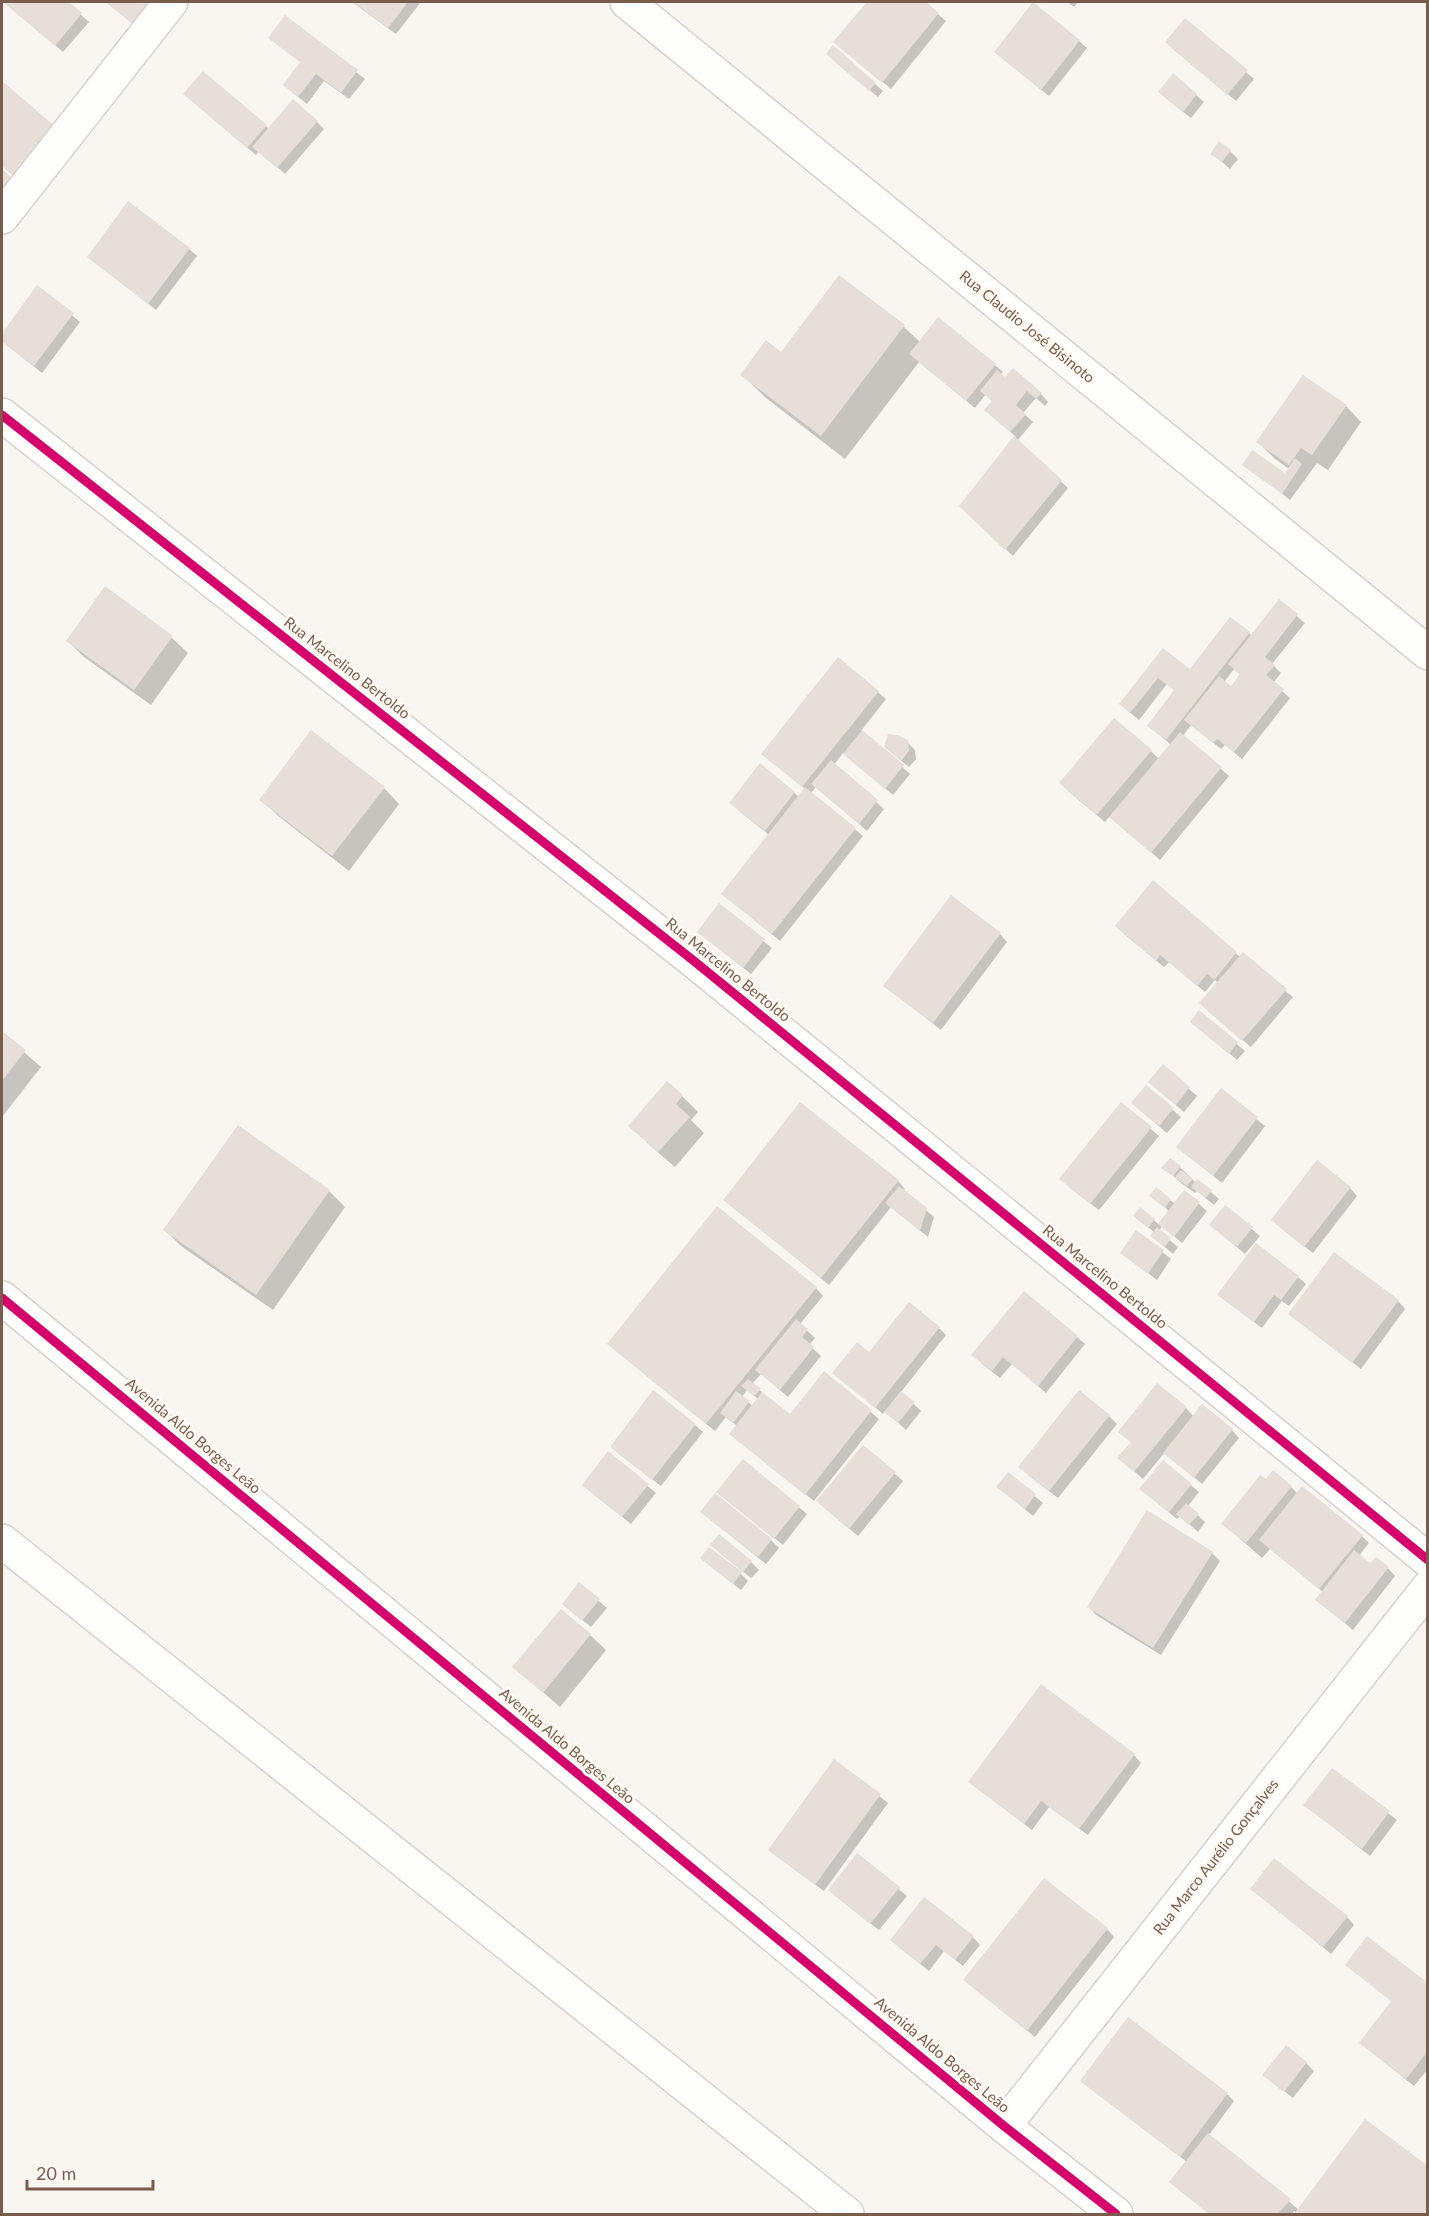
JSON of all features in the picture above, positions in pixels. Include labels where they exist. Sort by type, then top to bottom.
[{"type":"street","points":[[2,217],[171,2]]},
{"type":"street","name":"Rua Claudio José Bisinoto","points":[[627,2],[1428,653]]},
{"type":"street","name":"Rua Marcelino Bertoldo","points":[[2,415],[694,961],[1428,1560]]},
{"type":"street","name":"Avenida Aldo Borges Leão","points":[[2,1298],[1004,2126],[1116,2214]]},
{"type":"street","points":[[2,1541],[847,2214]]},
{"type":"street","name":"Rua Marco Aurélio Gonçalves","points":[[1004,2126],[1428,1588]]},
{"type":"building","points":[[3,2],[69,2],[82,13],[55,46]]},
{"type":"building","points":[[106,2],[154,2],[134,25]]},
{"type":"building","points":[[353,2],[408,2],[388,28]]},
{"type":"building","points":[[867,2],[926,2],[939,13],[882,83],[833,42]]},
{"type":"building","points":[[1033,2],[1080,40],[1041,90],[994,52]]},
{"type":"building","points":[[285,15],[358,70],[341,93],[316,74],[298,97],[283,85],[300,62],[268,38]]},
{"type":"building","points":[[1185,18],[1248,70],[1227,95],[1165,42]]},
{"type":"building","points":[[833,45],[876,83],[869,91],[826,54]]},
{"type":"building","points":[[203,71],[267,125],[247,148],[183,94]]},
{"type":"building","points":[[1173,73],[1197,94],[1183,112],[1158,92]]},
{"type":"building","points":[[2,81],[58,129],[17,179],[2,166]]},
{"type":"building","points":[[293,99],[318,121],[277,168],[252,147]]},
{"type":"building","points":[[1219,141],[1231,150],[1222,162],[1210,154]]},
{"type":"building","points":[[2,169],[20,185],[2,208]]},
{"type":"building","points":[[128,201],[190,248],[148,304],[87,257]]},
{"type":"building","points":[[839,275],[905,325],[821,436],[740,375],[766,340],[781,352]]},
{"type":"building","points":[[37,285],[74,313],[34,366],[2,342],[2,333]]},
{"type":"building","points":[[938,317],[996,364],[966,401],[909,354]]},
{"type":"building","points":[[1013,368],[1042,393],[1036,399],[1027,391],[1016,405],[1026,414],[1010,432],[984,410],[992,401],[980,391],[997,370],[1005,377]]},
{"type":"building","points":[[1303,375],[1347,405],[1312,455],[1301,448],[1289,465],[1256,442]]},
{"type":"building","points":[[1014,436],[1062,480],[1005,550],[959,506]]},
{"type":"building","points":[[1252,450],[1285,473],[1295,458],[1302,464],[1282,494],[1242,465]]},
{"type":"building","points":[[105,586],[173,636],[134,690],[66,641]]},
{"type":"building","points":[[1279,599],[1298,614],[1265,657],[1275,665],[1266,675],[1284,689],[1234,752],[1217,739],[1213,743],[1184,720],[1219,676],[1231,686],[1240,674],[1228,664]]},
{"type":"building","points":[[1230,617],[1250,632],[1166,740],[1147,726],[1174,690],[1158,678],[1130,713],[1119,704],[1163,648],[1190,669]]},
{"type":"building","points":[[838,657],[879,691],[802,787],[761,754]]},
{"type":"building","points":[[1114,718],[1152,750],[1097,815],[1059,783]]},
{"type":"building","points":[[311,730],[385,787],[332,856],[259,800]]},
{"type":"building","points":[[862,730],[904,765],[885,789],[843,754]]},
{"type":"building","points":[[1180,732],[1222,767],[1151,853],[1109,817]]},
{"type":"building","points":[[888,734],[898,735],[908,740],[909,751],[901,761],[884,747]]},
{"type":"building","points":[[831,760],[878,800],[859,824],[811,784]]},
{"type":"building","points":[[760,763],[795,792],[765,831],[729,803]]},
{"type":"building","points":[[805,787],[856,828],[772,934],[721,894]]},
{"type":"building","points":[[1153,880],[1237,952],[1214,980],[1207,974],[1197,986],[1160,955],[1156,961],[1115,926]]},
{"type":"building","points":[[951,895],[1001,933],[933,1023],[883,986]]},
{"type":"building","points":[[719,903],[765,939],[743,968],[697,932]]},
{"type":"building","points":[[1243,952],[1287,989],[1242,1041],[1199,1003]]},
{"type":"building","points":[[1199,1010],[1238,1042],[1229,1054],[1190,1022]]},
{"type":"building","points":[[2,1031],[26,1050],[2,1081]]},
{"type":"building","points":[[1163,1064],[1190,1087],[1176,1105],[1148,1082]]},
{"type":"building","points":[[667,1081],[683,1095],[676,1104],[690,1117],[658,1152],[628,1126]]},
{"type":"building","points":[[1146,1085],[1174,1108],[1159,1126],[1131,1103]]},
{"type":"building","points":[[1221,1088],[1258,1117],[1213,1176],[1176,1147]]},
{"type":"building","points":[[800,1102],[899,1180],[821,1278],[723,1200]]},
{"type":"building","points":[[1121,1102],[1152,1127],[1090,1204],[1059,1179]]},
{"type":"building","points":[[238,1125],[330,1190],[256,1295],[163,1230]]},
{"type":"building","points":[[1170,1158],[1181,1166],[1173,1176],[1161,1168]]},
{"type":"building","points":[[1317,1160],[1351,1187],[1304,1247],[1271,1220]]},
{"type":"building","points":[[1181,1170],[1193,1179],[1187,1186],[1175,1177]]},
{"type":"building","points":[[1197,1179],[1212,1190],[1206,1198],[1191,1187]]},
{"type":"building","points":[[899,1186],[927,1208],[920,1231],[885,1203]]},
{"type":"building","points":[[1156,1187],[1171,1199],[1165,1208],[1149,1196]]},
{"type":"building","points":[[1184,1190],[1200,1202],[1174,1237],[1158,1224]]},
{"type":"building","points":[[1225,1205],[1253,1227],[1237,1247],[1209,1225]]},
{"type":"building","points":[[717,1206],[817,1287],[706,1424],[607,1344]]},
{"type":"building","points":[[1140,1207],[1155,1219],[1148,1228],[1133,1216]]},
{"type":"building","points":[[1157,1227],[1171,1238],[1165,1247],[1150,1236]]},
{"type":"building","points":[[1136,1230],[1164,1250],[1148,1274],[1120,1253]]},
{"type":"building","points":[[1256,1243],[1299,1276],[1281,1300],[1274,1295],[1254,1322],[1217,1295]]},
{"type":"building","points":[[1334,1252],[1399,1300],[1352,1363],[1288,1314]]},
{"type":"building","points":[[1024,1291],[1078,1336],[1038,1386],[1003,1357],[992,1371],[971,1355]]},
{"type":"building","points":[[909,1302],[940,1327],[875,1408],[832,1373],[857,1342],[869,1352]]},
{"type":"building","points":[[796,1319],[808,1329],[802,1337],[814,1347],[780,1390],[755,1370]]},
{"type":"building","points":[[824,1371],[872,1410],[805,1495],[729,1434],[762,1392],[790,1414]]},
{"type":"building","points":[[748,1379],[761,1389],[754,1396],[741,1386]]},
{"type":"building","points":[[1157,1383],[1187,1407],[1134,1472],[1117,1458],[1131,1442],[1118,1432]]},
{"type":"building","points":[[653,1390],[696,1424],[652,1480],[610,1447]]},
{"type":"building","points":[[1079,1390],[1110,1415],[1049,1491],[1018,1467]]},
{"type":"building","points":[[736,1391],[750,1401],[733,1423],[720,1413]]},
{"type":"building","points":[[901,1391],[915,1402],[898,1423],[884,1412]]},
{"type":"building","points":[[1202,1404],[1233,1429],[1194,1478],[1163,1453]]},
{"type":"building","points":[[863,1445],[896,1472],[849,1529],[816,1501]]},
{"type":"building","points":[[608,1451],[649,1484],[622,1517],[582,1485]]},
{"type":"building","points":[[743,1459],[800,1506],[774,1539],[716,1492]]},
{"type":"building","points":[[1163,1460],[1192,1484],[1169,1512],[1139,1489]]},
{"type":"building","points":[[1273,1470],[1292,1486],[1246,1543],[1221,1524],[1260,1475],[1266,1479]]},
{"type":"building","points":[[1008,1472],[1036,1494],[1025,1509],[996,1487]]},
{"type":"building","points":[[1302,1486],[1363,1535],[1319,1589],[1259,1540]]},
{"type":"building","points":[[715,1493],[772,1539],[758,1557],[700,1512]]},
{"type":"building","points":[[1186,1503],[1199,1514],[1189,1525],[1176,1514]]},
{"type":"building","points":[[1147,1510],[1213,1552],[1153,1648],[1087,1607]]},
{"type":"building","points":[[719,1534],[752,1561],[743,1572],[710,1545]]},
{"type":"building","points":[[709,1547],[742,1572],[733,1584],[700,1558]]},
{"type":"building","points":[[1354,1550],[1370,1563],[1376,1557],[1389,1567],[1345,1623],[1315,1600]]},
{"type":"building","points":[[579,1582],[600,1599],[582,1621],[562,1604]]},
{"type":"building","points":[[561,1609],[591,1634],[543,1693],[512,1667]]},
{"type":"building","points":[[1041,1684],[1135,1754],[1079,1829],[1041,1801],[1024,1824],[968,1782]]},
{"type":"building","points":[[834,1759],[881,1794],[815,1885],[768,1850]]},
{"type":"building","points":[[1332,1768],[1390,1811],[1362,1849],[1303,1805]]},
{"type":"building","points":[[857,1853],[900,1887],[870,1924],[828,1890]]},
{"type":"building","points":[[1274,1858],[1348,1916],[1323,1947],[1250,1889]]},
{"type":"building","points":[[1044,1878],[1108,1928],[1027,2031],[963,1980]]},
{"type":"building","points":[[924,1897],[974,1936],[955,1960],[936,1945],[920,1964],[890,1940]]},
{"type":"building","points":[[1367,1936],[1428,1983],[1428,2051],[1406,2079],[1359,2043],[1391,2001],[1345,1965]]},
{"type":"building","points":[[1128,2017],[1228,2093],[1180,2157],[1080,2081]]},
{"type":"building","points":[[1286,2045],[1307,2062],[1284,2092],[1262,2075]]},
{"type":"building","points":[[1365,2119],[1428,2166],[1428,2214],[1294,2214]]},
{"type":"building","points":[[1208,2133],[1291,2199],[1278,2214],[1209,2214],[1169,2182]]},
{"type":"cycle path","points":[[2,415],[694,961],[1428,1560]]},
{"type":"cycle path","points":[[2,1298],[1004,2126],[1116,2214]]}]
